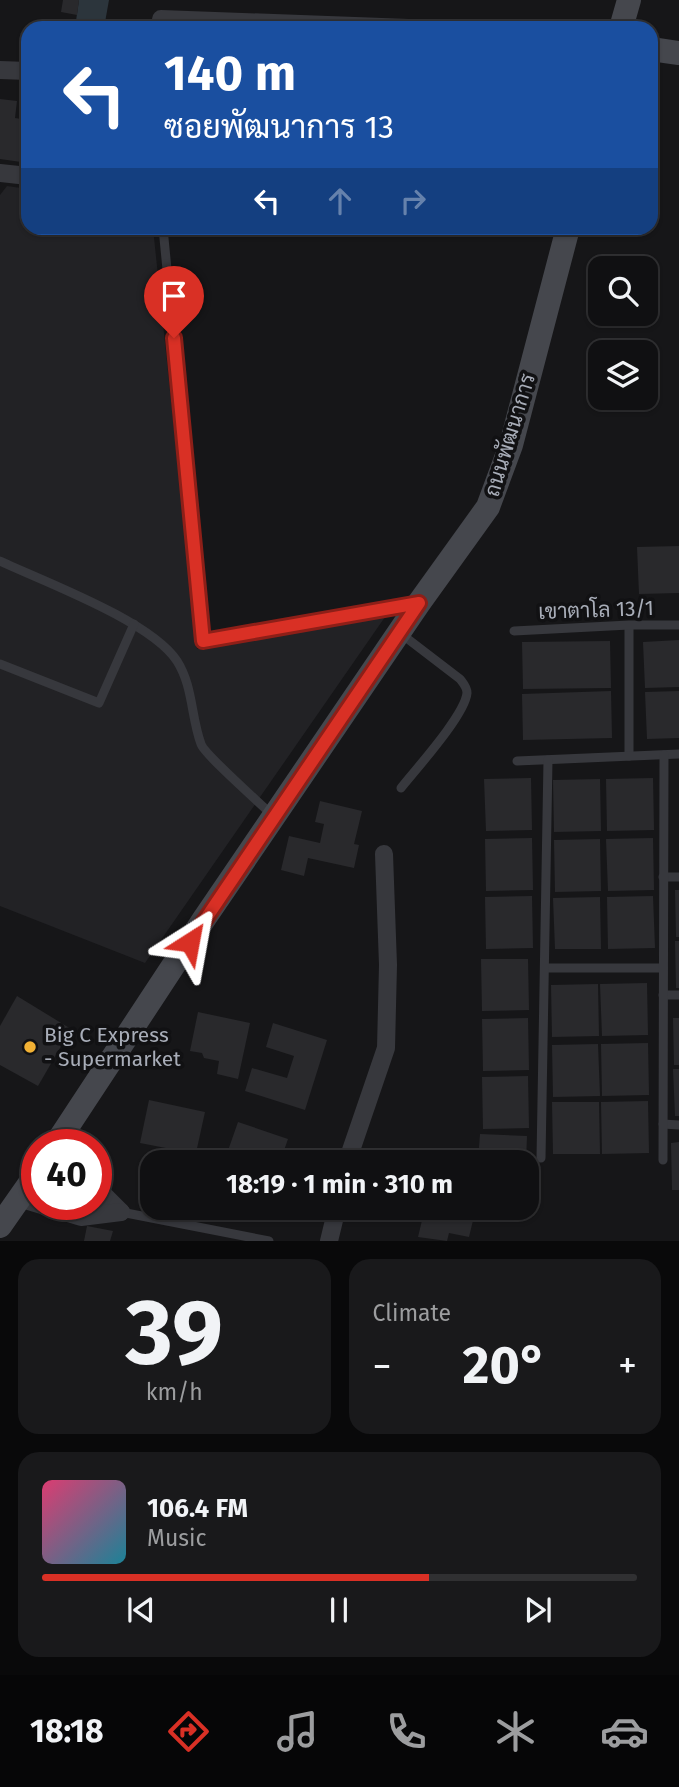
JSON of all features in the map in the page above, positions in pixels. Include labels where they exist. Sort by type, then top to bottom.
[{"type":"street","points":[[157,0],[162,21]]},
{"type":"street","points":[[623,21],[629,0]]},
{"type":"street","points":[[658,49],[679,53]]},
{"type":"street","points":[[0,71],[21,71]]},
{"type":"street","points":[[0,173],[21,175]]},
{"type":"street","name":"ถนนพัฒนาการ","points":[[66,1129],[419,603],[488,507],[510,445],[566,235]]},
{"type":"street","points":[[351,1150],[386,1048],[384,854]]},
{"type":"street","points":[[0,1226],[21,1194]]},
{"type":"street","points":[[18,1198],[81,1217],[121,1212]]},
{"type":"street","points":[[112,1203],[121,1212]]},
{"type":"street","points":[[329,1241],[334,1220]]},
{"type":"lane","points":[[164,235],[203,641],[419,603]]},
{"type":"lane","points":[[0,561],[134,624],[176,660],[192,700],[201,747],[274,817]]},
{"type":"lane","points":[[0,664],[99,703],[134,624]]},
{"type":"lane","name":"เขาตาโล 13/1","points":[[514,631],[679,625]]},
{"type":"lane","points":[[629,626],[629,756]]},
{"type":"lane","points":[[399,633],[460,679],[467,692],[456,717],[401,788]]},
{"type":"lane","points":[[517,761],[679,754]]},
{"type":"lane","points":[[663,1160],[664,755]]},
{"type":"lane","points":[[541,1157],[548,760]]},
{"type":"lane","points":[[663,877],[679,877]]},
{"type":"lane","points":[[545,968],[663,968]]},
{"type":"lane","points":[[663,995],[679,995]]},
{"type":"lane","points":[[663,1124],[679,1125]]},
{"type":"lane","points":[[121,1212],[269,1241]]},
{"type":"shaded area","points":[[79,0],[109,0],[105,21],[76,21]]},
{"type":"shaded area","points":[[7,186],[21,188],[21,235],[154,235],[197,649],[385,617],[145,963],[0,906],[0,195]]},
{"type":"building","points":[[63,0],[79,0],[77,15],[61,12]]},
{"type":"building","points":[[0,99],[17,101],[15,118],[21,119],[21,162],[0,159]]},
{"type":"building","points":[[679,546],[679,593],[639,594],[637,547]]},
{"type":"building","points":[[679,640],[679,687],[645,688],[643,642]]},
{"type":"building","points":[[610,641],[611,688],[523,689],[522,642]]},
{"type":"building","points":[[611,691],[612,738],[523,740],[522,694]]},
{"type":"building","points":[[679,691],[679,738],[647,739],[645,692]]},
{"type":"building","points":[[531,778],[532,830],[486,831],[484,779]]},
{"type":"building","points":[[653,778],[654,830],[607,831],[606,779]]},
{"type":"building","points":[[600,779],[601,831],[554,832],[553,780]]},
{"type":"building","points":[[320,801],[362,811],[354,844],[359,845],[354,868],[308,858],[304,876],[281,870],[289,836],[320,843],[324,824],[315,822]]},
{"type":"building","points":[[532,838],[533,890],[486,891],[485,839]]},
{"type":"building","points":[[653,838],[654,890],[608,891],[606,839]]},
{"type":"building","points":[[600,839],[601,891],[555,892],[554,840]]},
{"type":"building","points":[[675,890],[679,890],[679,937],[676,937]]},
{"type":"building","points":[[532,896],[533,948],[486,949],[485,897]]},
{"type":"building","points":[[653,896],[655,948],[608,949],[607,897]]},
{"type":"building","points":[[600,897],[601,949],[555,949],[553,898]]},
{"type":"building","points":[[675,941],[679,941],[679,988],[676,988]]},
{"type":"building","points":[[481,959],[528,959],[529,1010],[482,1011]]},
{"type":"building","points":[[647,983],[648,1035],[602,1036],[600,984]]},
{"type":"building","points":[[598,984],[599,1036],[552,1037],[551,985]]},
{"type":"building","name":"Big C Express - Supermarket","points":[[17,996],[71,1029],[38,1086],[0,1065],[0,1026]]},
{"type":"building","points":[[198,1012],[250,1023],[238,1079],[217,1074],[219,1061],[190,1051]]},
{"type":"building","points":[[528,1018],[529,1070],[483,1071],[482,1019]]},
{"type":"building","points":[[673,1018],[679,1018],[679,1065],[674,1065]]},
{"type":"building","points":[[273,1023],[327,1040],[305,1110],[245,1091],[252,1068],[287,1078],[294,1056],[266,1047]]},
{"type":"building","points":[[648,1043],[649,1095],[602,1096],[601,1044]]},
{"type":"building","points":[[598,1044],[600,1096],[553,1097],[552,1045]]},
{"type":"building","points":[[673,1069],[679,1069],[679,1116],[675,1116]]},
{"type":"building","points":[[528,1076],[529,1128],[483,1129],[482,1077]]},
{"type":"building","points":[[149,1100],[205,1112],[197,1150],[171,1150],[140,1143]]},
{"type":"building","points":[[648,1101],[649,1153],[602,1154],[601,1102]]},
{"type":"building","points":[[552,1102],[599,1102],[600,1154],[553,1154]]},
{"type":"building","points":[[238,1122],[288,1139],[284,1150],[228,1150]]},
{"type":"building","points":[[480,1134],[527,1136],[526,1150],[479,1150]]},
{"type":"building","points":[[679,1142],[679,1190],[672,1190],[671,1143]]},
{"type":"building","points":[[422,1220],[473,1220],[469,1237],[449,1233],[447,1241],[418,1237]]},
{"type":"building","points":[[87,1226],[113,1231],[110,1241],[84,1241]]},
{"type":"place","name":"Big C Express - Supermarket","points":[[30,1047]]},
{"type":"route","points":[[174,338],[203,641],[419,603],[190,942]]}]
